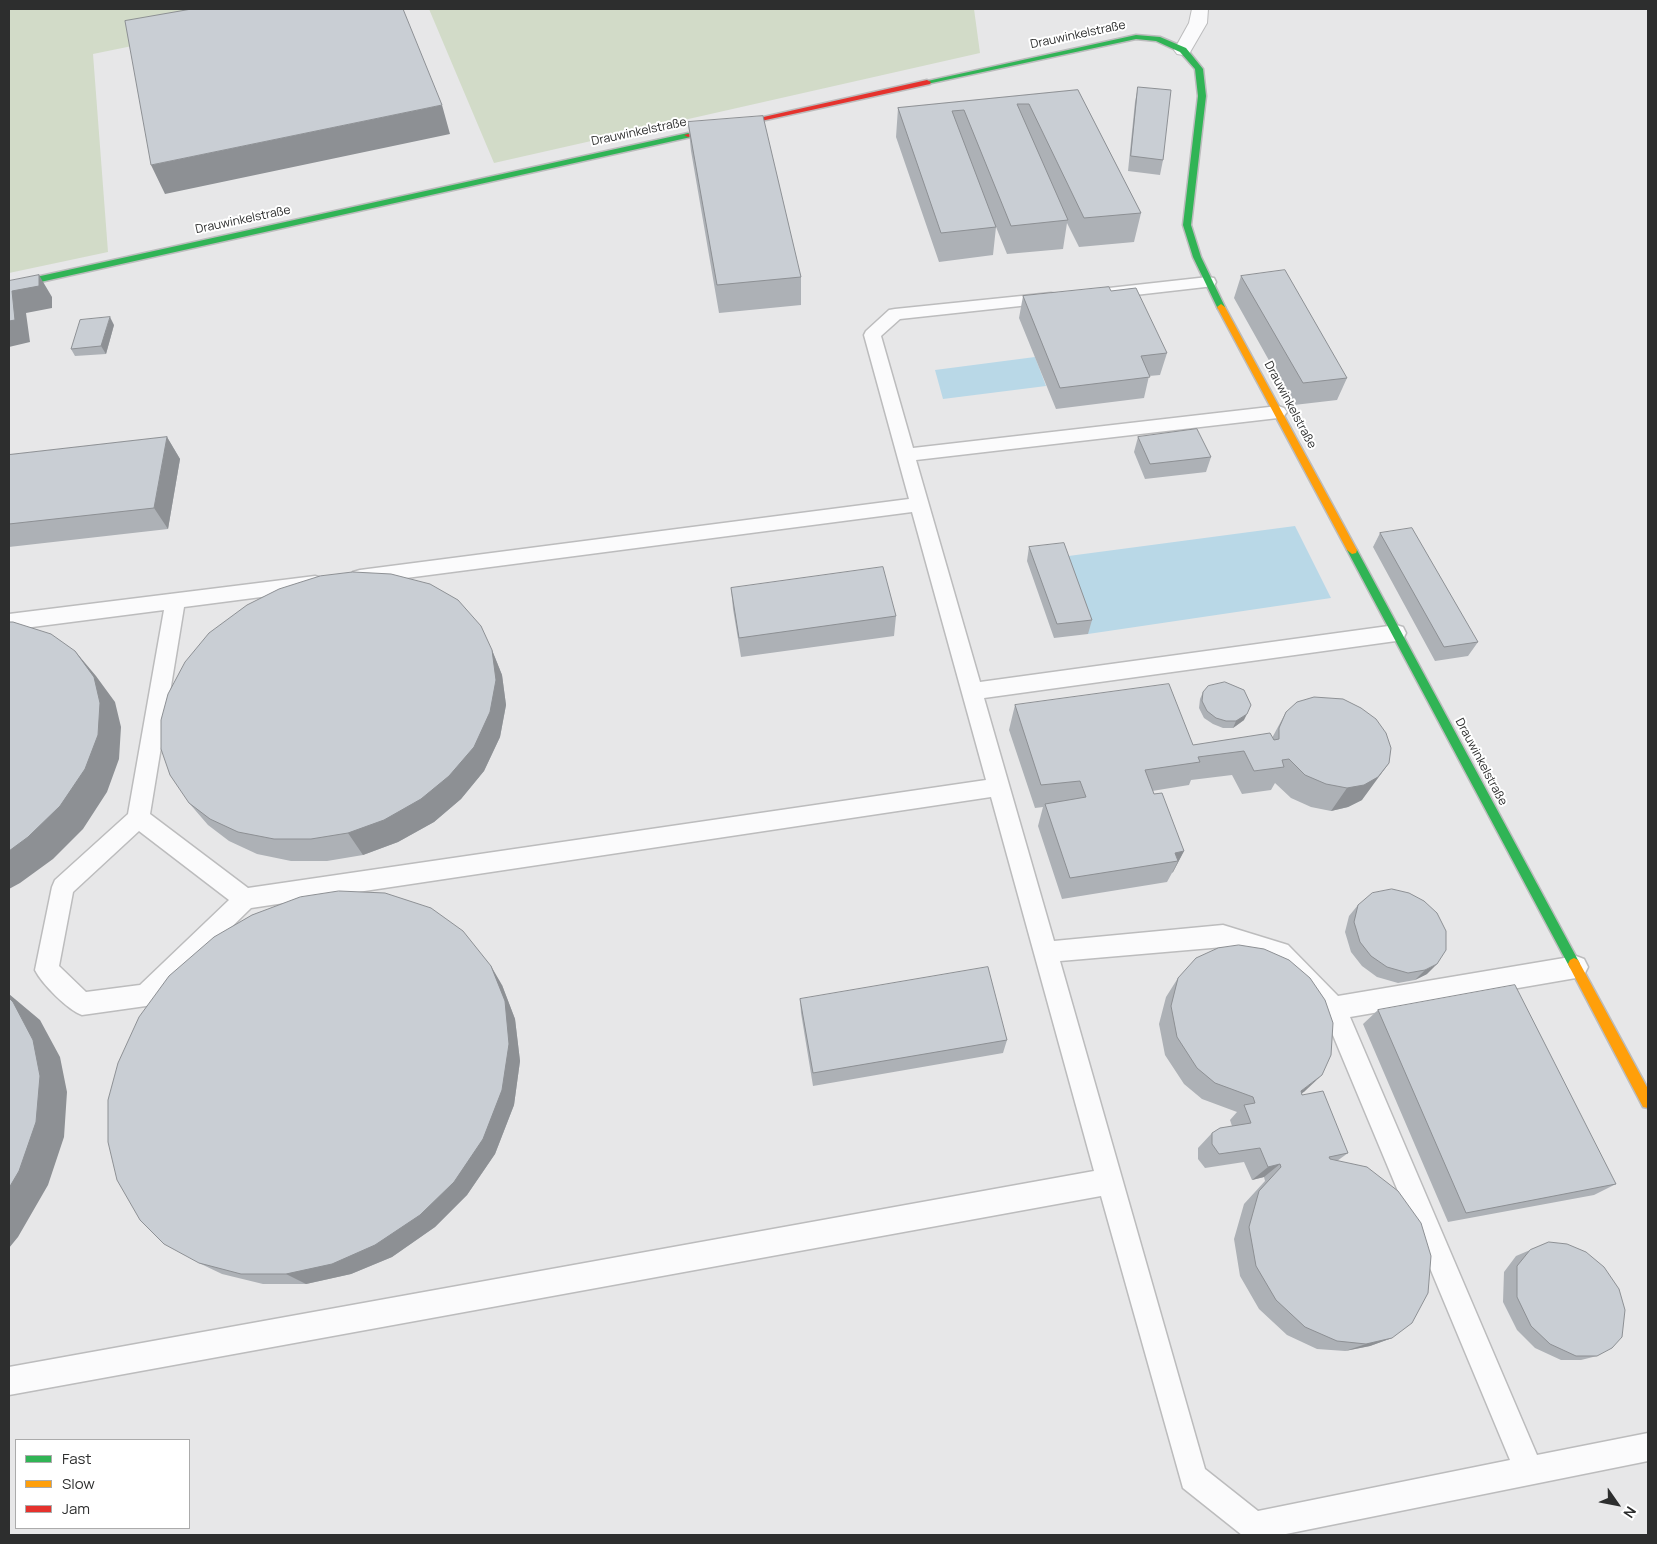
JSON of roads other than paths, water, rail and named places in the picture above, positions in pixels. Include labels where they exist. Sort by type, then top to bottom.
[{"type":"street","points":[[1183,50],[1198,23],[1200,9]]},
{"type":"street","name":"Drauwinkelstraße","points":[[9,286],[1117,40],[1136,37],[1157,39],[1183,50],[1199,69],[1202,96],[1187,225],[1197,257],[1208,282],[1648,1102]]},
{"type":"lane","points":[[1208,282],[895,314],[872,335],[1193,1478],[1254,1526],[1648,1447]]},
{"type":"lane","points":[[906,455],[1278,412]]},
{"type":"lane","points":[[9,622],[920,504]]},
{"type":"lane","points":[[175,601],[138,818],[63,887],[47,970],[82,1004],[146,995],[245,899],[999,787]]},
{"type":"lane","points":[[972,691],[1396,633]]},
{"type":"lane","points":[[138,818],[245,899]]},
{"type":"lane","points":[[1046,952],[1223,936],[1280,953],[1334,1008],[1529,1471]]},
{"type":"lane","points":[[1334,1008],[1576,967]]},
{"type":"lane","points":[[9,1381],[1110,1182]]},
{"type":"water","points":[[1035,357],[1046,386],[943,399],[935,370]]},
{"type":"water","points":[[1295,526],[1331,598],[1088,634],[1061,557]]}]
